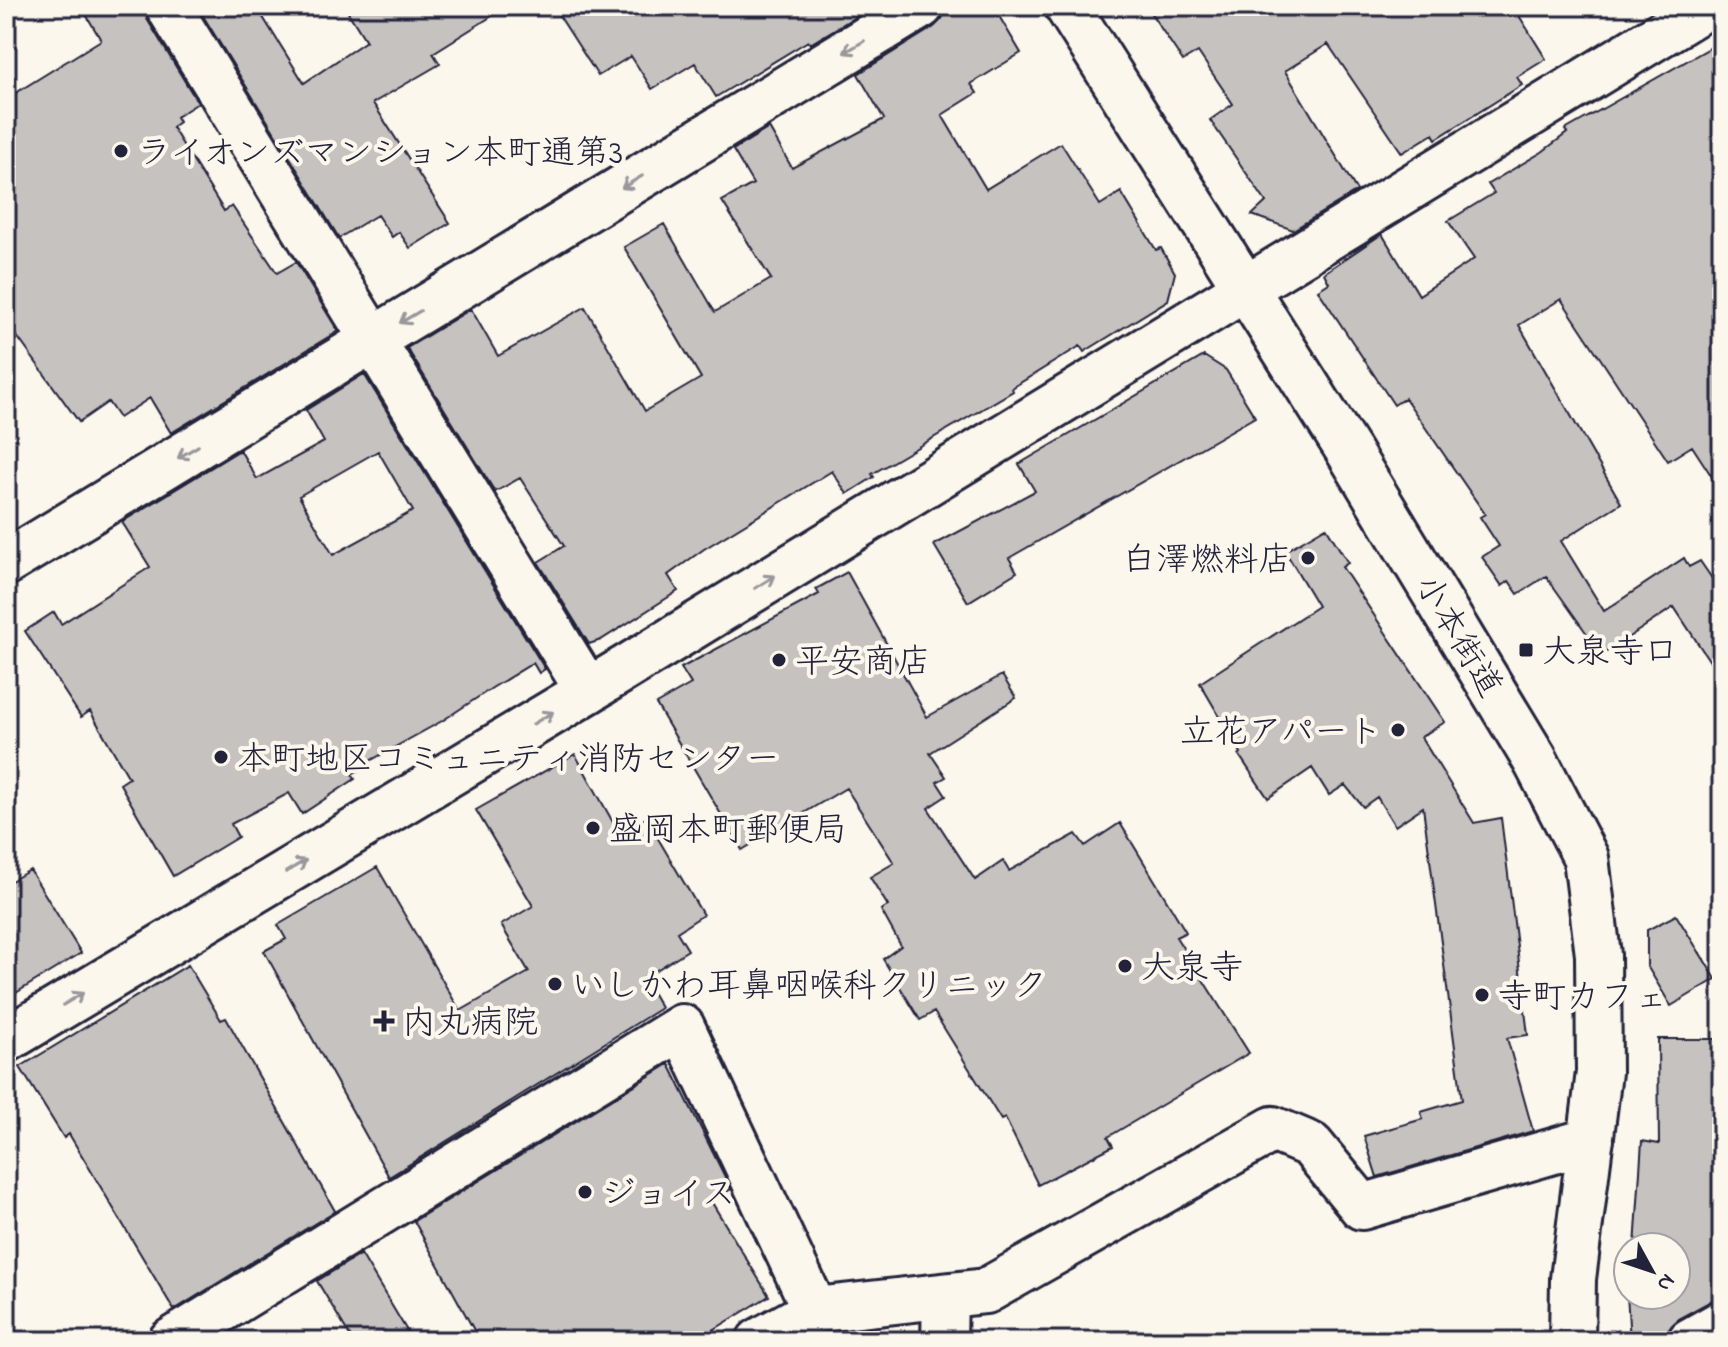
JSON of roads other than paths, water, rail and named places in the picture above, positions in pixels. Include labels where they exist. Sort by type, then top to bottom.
[{"type":"street","points":[[168,6],[588,691]]},
{"type":"street","points":[[6,563],[921,6]]},
{"type":"street","name":"小本街道","points":[[1067,6],[1246,287],[1534,758],[1586,858],[1600,1013],[1599,1072],[1573,1279],[1572,1341]]},
{"type":"street","points":[[6,1040],[588,691],[1707,6]]},
{"type":"street","points":[[171,1341],[682,1027],[815,1310]]},
{"type":"street","points":[[759,1341],[815,1310],[986,1291],[1273,1129],[1311,1145],[1362,1207],[1591,1140]]},
{"type":"street","points":[[944,1341],[945,1296]]},
{"type":"street","points":[[1690,1341],[1722,1323]]},
{"type":"place","name":"ライオンズマンション本町通第3","points":[[121,151]]},
{"type":"place","name":"白澤燃料店","points":[[1308,558]]},
{"type":"place","name":"大泉寺口","points":[[1526,650]]},
{"type":"place","name":"平安商店","points":[[779,660]]},
{"type":"place","name":"立花アパート","points":[[1398,730]]},
{"type":"place","name":"本町地区コミュニティ消防センター","points":[[221,757]]},
{"type":"place","name":"盛岡本町郵便局","points":[[593,828]]},
{"type":"place","name":"大泉寺","points":[[1125,966]]},
{"type":"place","name":"いしかわ耳鼻咽喉科クリニック","points":[[555,984]]},
{"type":"place","name":"寺町カフェ","points":[[1482,995]]},
{"type":"place","name":"内丸病院","points":[[384,1021]]},
{"type":"place","name":"ジョイス","points":[[585,1192]]}]
